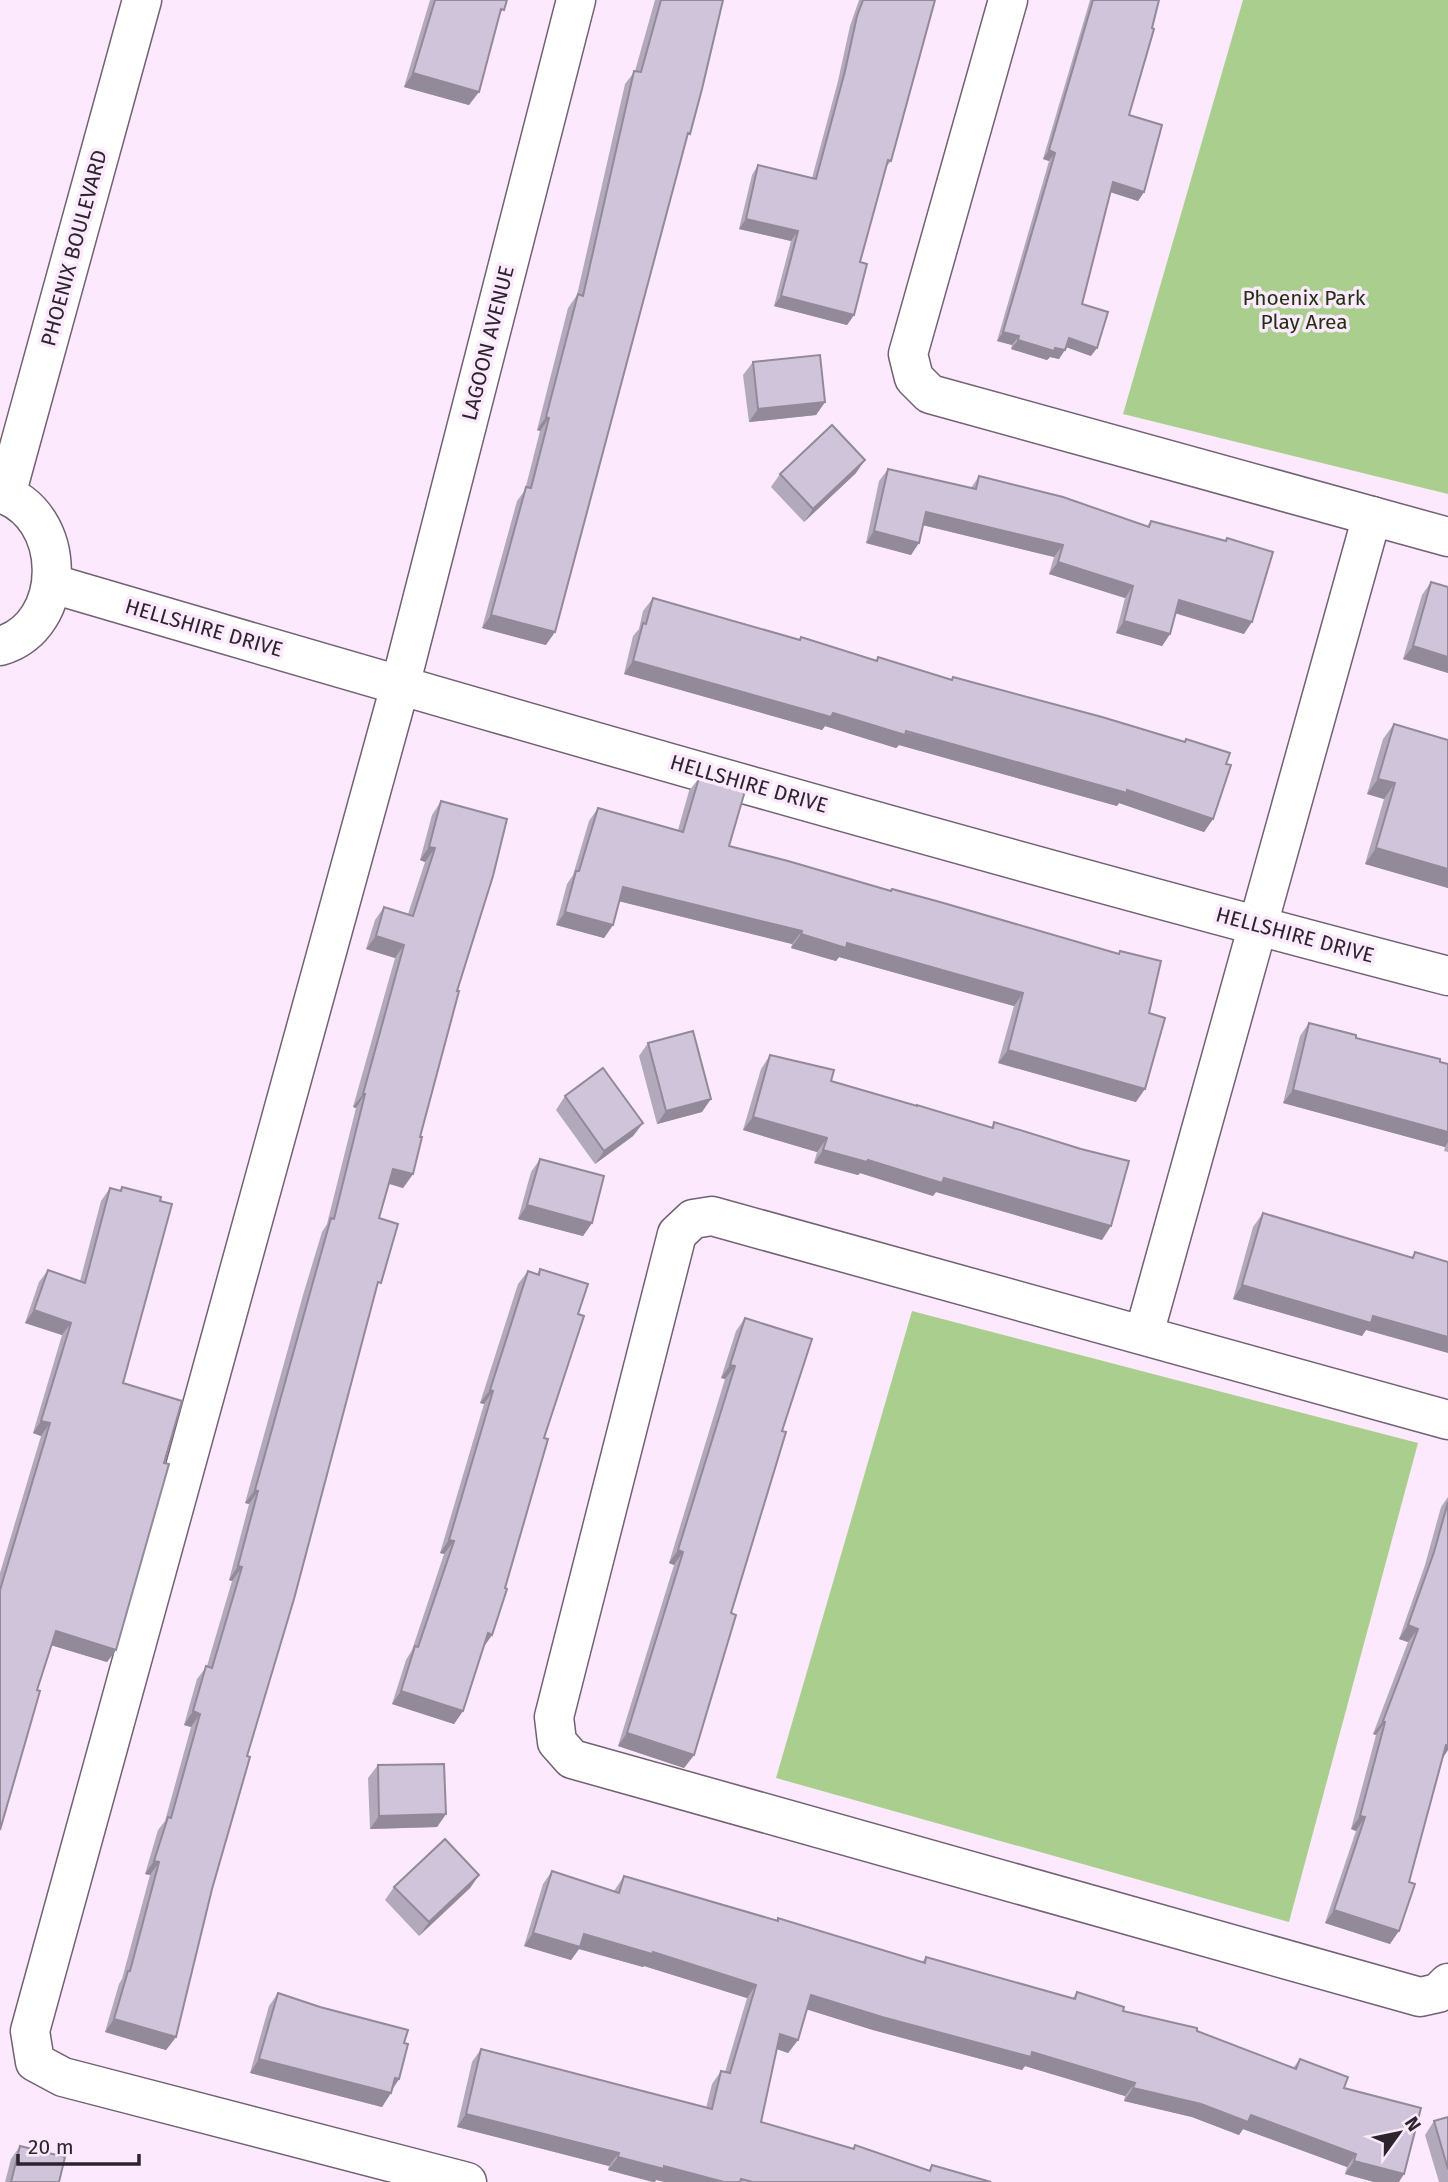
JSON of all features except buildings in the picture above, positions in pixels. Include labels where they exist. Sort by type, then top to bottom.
[{"type":"street","name":"PHOENIX BOULEVARD","points":[[3,494],[142,0]]},
{"type":"street","name":"LAGOON AVENUE","points":[[467,2182],[63,2077],[35,2062],[30,2031],[400,686],[576,0]]},
{"type":"street","points":[[1008,0],[908,354],[914,378],[930,394],[1448,537]]},
{"type":"street","points":[[0,646],[28,629],[44,608],[52,584],[53,557],[44,532],[28,510],[3,494]]},
{"type":"street","points":[[1144,1334],[1371,516]]},
{"type":"street","name":"HELLSHIRE DRIVE","points":[[52,584],[400,686],[1256,926],[1448,976]]},
{"type":"street","points":[[1448,1420],[712,1216],[693,1219],[677,1234],[673,1247],[554,1717],[557,1742],[572,1759],[1420,1997],[1438,1993],[1448,1983]]},
{"type":"green space","name":"Phoenix Park Play Area","points":[[1243,0],[1448,0],[1448,494],[1123,414]]},
{"type":"green space","points":[[912,1311],[1418,1443],[1289,1922],[776,1778]]}]
